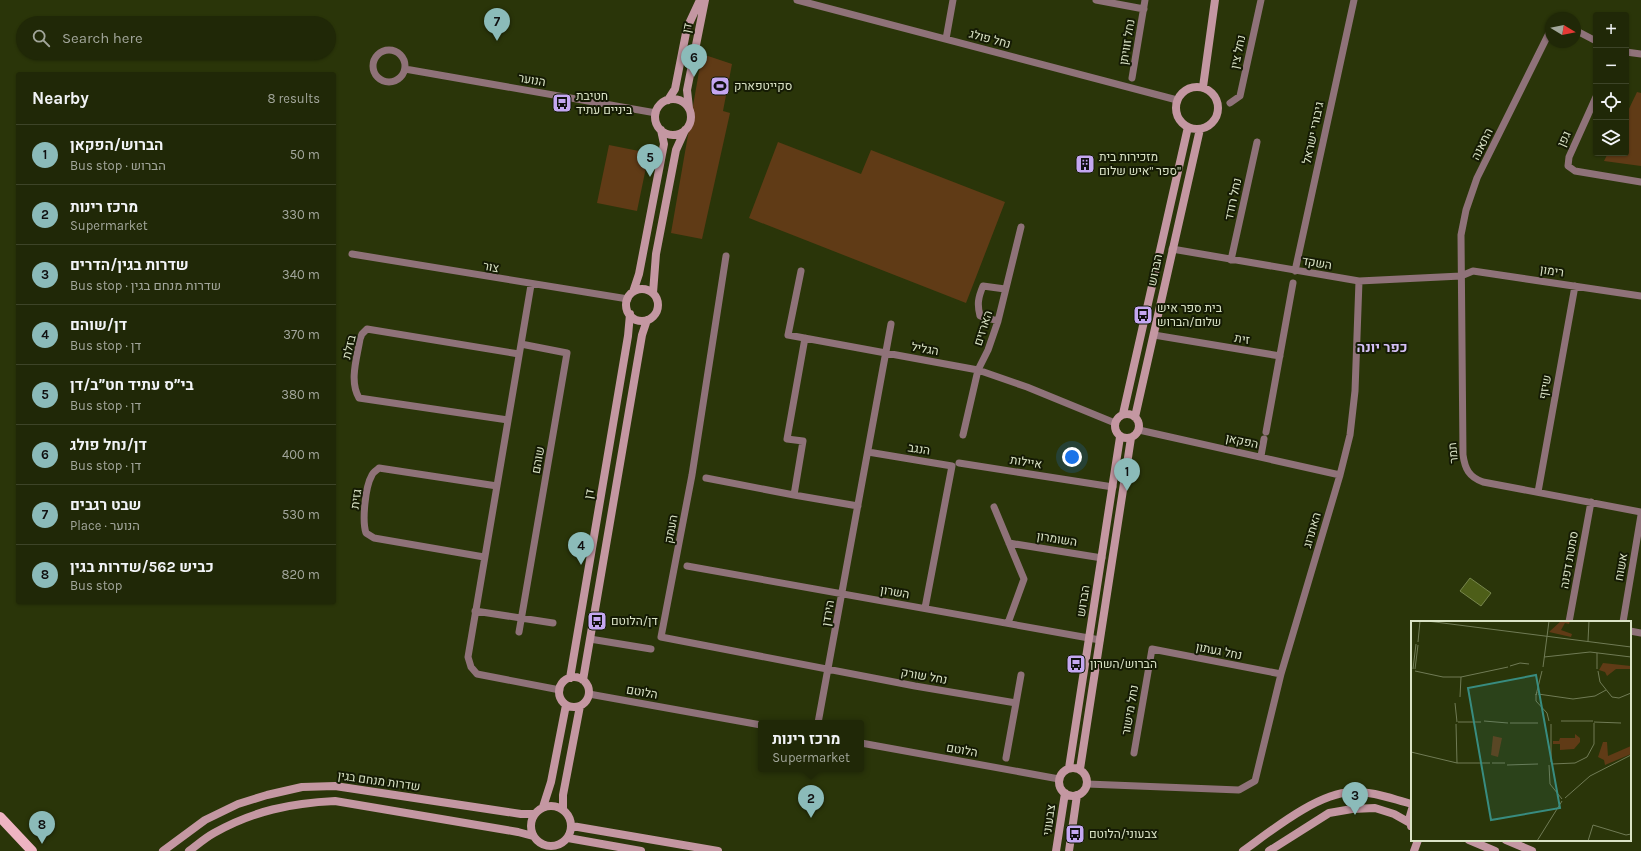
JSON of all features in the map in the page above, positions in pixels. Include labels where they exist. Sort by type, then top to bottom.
[{"type":"main road","points":[[0,818],[32,851]]},
{"type":"street","name":"דן","points":[[668,100],[675,89],[687,28],[700,0]]},
{"type":"street","name":"דן","points":[[689,108],[687,90],[705,0]]},
{"type":"street","name":"נחל פולג","points":[[797,0],[1177,100]]},
{"type":"street","points":[[946,39],[953,0]]},
{"type":"street","name":"נחל זוויתן","points":[[1096,0],[1144,9]]},
{"type":"street","name":"נחל זוויתן","points":[[1132,78],[1145,0]]},
{"type":"street","points":[[1203,87],[1215,0]]},
{"type":"street","name":"נחל צין","points":[[1230,103],[1240,96],[1261,0]]},
{"type":"street","name":"גיבורי ישראל","points":[[1295,271],[1354,0]]},
{"type":"street","points":[[1581,33],[1593,39]]},
{"type":"street","name":"התאנה","points":[[1461,276],[1461,235],[1466,210],[1478,178],[1545,41]]},
{"type":"street","points":[[391,50],[400,54],[403,58],[405,69],[400,78],[390,82],[379,79],[373,65],[377,56],[381,52],[391,50]]},
{"type":"street","points":[[1629,52],[1641,54]]},
{"type":"street","name":"הנוער","points":[[405,69],[656,113]]},
{"type":"street","points":[[1203,87],[1214,95],[1218,109],[1216,116],[1213,122],[1200,129],[1188,127],[1182,123],[1176,112],[1177,100],[1182,92],[1190,88],[1203,87]]},
{"type":"street","points":[[633,292],[646,289],[653,293],[657,298],[658,308],[652,317],[647,320],[638,320],[630,314],[627,305],[628,299],[633,292],[639,274],[664,144],[656,113],[662,103],[668,100],[680,100],[689,108],[691,120],[676,150],[656,254],[653,293]]},
{"type":"street","name":"גפן","points":[[1593,104],[1568,156],[1568,166],[1575,172],[1641,182]]},
{"type":"street","name":"הברוש","points":[[1123,414],[1188,127]]},
{"type":"street","name":"הברוש","points":[[1135,416],[1200,129]]},
{"type":"street","points":[[661,130],[673,134],[685,130]]},
{"type":"street","name":"נחל רודד","points":[[1231,260],[1257,142]]},
{"type":"street","name":"הארזים","points":[[963,435],[978,370],[988,350],[998,321],[1021,227]]},
{"type":"street","name":"השקד","points":[[1172,249],[1295,271],[1358,280],[1461,276]]},
{"type":"street","name":"צור","points":[[352,254],[531,285],[628,299]]},
{"type":"street","name":"העמק","points":[[726,256],[692,475],[661,637],[828,670]]},
{"type":"street","name":"הגליל","points":[[801,271],[788,335],[978,370],[1027,386],[1115,423]]},
{"type":"street","name":"רימון","points":[[1461,276],[1473,271],[1641,296]]},
{"type":"street","name":"תמר","points":[[1461,276],[1463,455],[1468,473],[1483,482],[1641,512]]},
{"type":"street","name":"האתרוג","points":[[1087,784],[1239,790],[1255,781],[1281,674],[1340,475],[1350,435],[1355,391],[1358,280]]},
{"type":"street","points":[[1261,456],[1294,283]]},
{"type":"street","points":[[531,285],[468,657],[471,667],[477,674],[560,690]]},
{"type":"street","points":[[998,321],[980,316],[977,306],[980,294],[983,286],[1006,289]]},
{"type":"street","name":"שיזף","points":[[1538,492],[1575,286]]},
{"type":"street","name":"דן","points":[[570,678],[628,336],[630,314]]},
{"type":"street","points":[[583,680],[642,335],[647,320]]},
{"type":"street","points":[[868,452],[891,324]]},
{"type":"street","name":"בזלת","points":[[508,420],[359,398],[355,392],[354,375],[360,339],[362,334],[367,329],[519,354]]},
{"type":"street","name":"זית","points":[[1154,335],[1280,356]]},
{"type":"street","points":[[794,495],[803,442],[787,439],[805,338]]},
{"type":"street","name":"שוהם","points":[[519,632],[568,353],[521,344]]},
{"type":"street","points":[[1123,414],[1131,414],[1135,416],[1139,423],[1138,434],[1127,439],[1120,437],[1115,431],[1115,423],[1120,416],[1123,414]]},
{"type":"street","name":"הפקאן","points":[[1139,430],[1261,456],[1340,475]]},
{"type":"street","name":"הברוש","points":[[1069,768],[1120,437]]},
{"type":"street","name":"הברוש","points":[[1080,769],[1131,438]]},
{"type":"street","name":"הירדן","points":[[819,720],[868,452]]},
{"type":"street","name":"הנגב","points":[[868,452],[952,466],[925,608]]},
{"type":"street","name":"איילות","points":[[959,463],[1113,487]]},
{"type":"street","name":"גזית","points":[[484,557],[374,538],[366,533],[363,525],[368,488],[372,474],[379,468],[496,486]]},
{"type":"street","points":[[706,478],[858,506]]},
{"type":"street","name":"סמטת דפנה","points":[[1569,621],[1591,502]]},
{"type":"street","points":[[994,507],[1024,579],[1008,623]]},
{"type":"street","name":"אשוח","points":[[1623,621],[1641,515]]},
{"type":"street","name":"השומרון","points":[[1009,543],[1102,558]]},
{"type":"street","name":"השרון","points":[[687,566],[1100,640]]},
{"type":"street","points":[[475,611],[553,623]]},
{"type":"street","points":[[1631,631],[1641,633]]},
{"type":"street","points":[[590,639],[651,649]]},
{"type":"street","name":"נחל געתון","points":[[1152,648],[1281,674]]},
{"type":"street","name":"נחל מישור","points":[[1134,752],[1152,648]]},
{"type":"street","name":"נחל שורק","points":[[828,670],[1016,704]]},
{"type":"street","points":[[1006,758],[1021,675]]},
{"type":"street","points":[[570,678],[583,680],[588,687],[589,694],[587,700],[575,708],[566,705],[560,697],[560,690],[563,683],[570,678]]},
{"type":"street","name":"הלוטם","points":[[589,694],[758,724]]},
{"type":"street","points":[[543,807],[551,782],[566,705]]},
{"type":"street","points":[[563,810],[563,795],[580,706]]},
{"type":"street","name":"הלוטם","points":[[864,744],[1059,779]]},
{"type":"street","points":[[1069,768],[1080,769],[1086,776],[1087,784],[1082,793],[1077,795],[1065,794],[1060,786],[1059,779],[1062,772],[1069,768]]},
{"type":"street","name":"שדרות מנחם בגין","points":[[163,851],[205,820],[238,804],[267,795],[302,787],[335,786],[521,814],[534,814]]},
{"type":"street","points":[[1243,851],[1307,807],[1338,794],[1351,792],[1372,793],[1411,804]]},
{"type":"street","name":"צבעוני","points":[[1056,851],[1065,794]]},
{"type":"street","name":"צבעוני","points":[[1069,851],[1077,795]]},
{"type":"street","points":[[189,851],[213,834],[243,819],[271,810],[304,803],[335,802],[518,832],[533,836]]},
{"type":"street","points":[[554,806],[563,810],[568,814],[572,826],[568,838],[558,846],[544,848],[533,836],[531,825],[534,814],[543,807],[554,806]]},
{"type":"street","points":[[1269,851],[1329,813],[1344,810],[1375,808],[1394,814],[1411,825]]},
{"type":"street","points":[[1411,812],[1411,825]]},
{"type":"street","points":[[572,826],[718,851]]},
{"type":"street","points":[[568,838],[641,851]]},
{"type":"street","points":[[1414,851],[1418,841]]},
{"type":"street","points":[[1472,841],[1495,851]]},
{"type":"street","points":[[1508,841],[1532,851]]},
{"type":"shaded area","points":[[702,54],[732,64],[723,111],[730,113],[702,239],[671,233]]},
{"type":"shaded area","points":[[1637,92],[1641,93],[1641,166],[1604,161],[1606,156],[1629,156],[1629,109]]},
{"type":"shaded area","points":[[778,142],[861,174],[871,150],[1005,202],[966,303],[749,218]]},
{"type":"shaded area","points":[[609,145],[649,153],[637,211],[597,203]]},
{"type":"shaded area","points":[[1470,578],[1491,593],[1481,606],[1460,591]]},
{"type":"place","name":"שבט רגבים","points":[[497,41]]},
{"type":"place","name":"דן/נחל פולג","points":[[694,77]]},
{"type":"place","name":"סקייטפארק","points":[[720,86]]},
{"type":"place","name":"חטיבת ביניים עתיד","points":[[562,103]]},
{"type":"place","name":"מזכירות בית ספר \"איש שלום\"","points":[[1085,164]]},
{"type":"place","name":"בי״ס עתיד חט״ב/דן","points":[[650,177]]},
{"type":"place","name":"בית ספר איש שלום/הברוש","points":[[1143,315]]},
{"type":"place","name":"הברוש/הפקאן","points":[[1127,491]]},
{"type":"place","name":"דן/שוהם","points":[[581,565]]},
{"type":"place","name":"דן/הלוטם","points":[[597,621]]},
{"type":"place","name":"הברוש/השרון","points":[[1076,664]]},
{"type":"place","name":"שדרות בגין/הדרים","points":[[1355,815]]},
{"type":"place","name":"מרכז רינות","points":[[811,818]]},
{"type":"place","name":"צבעוני/הלוטם","points":[[1075,834]]},
{"type":"place","name":"כביש 562/שדרות בגין","points":[[42,844]]},
{"type":"district","name":"כפר יונה","points":[[1382,347]]}]
